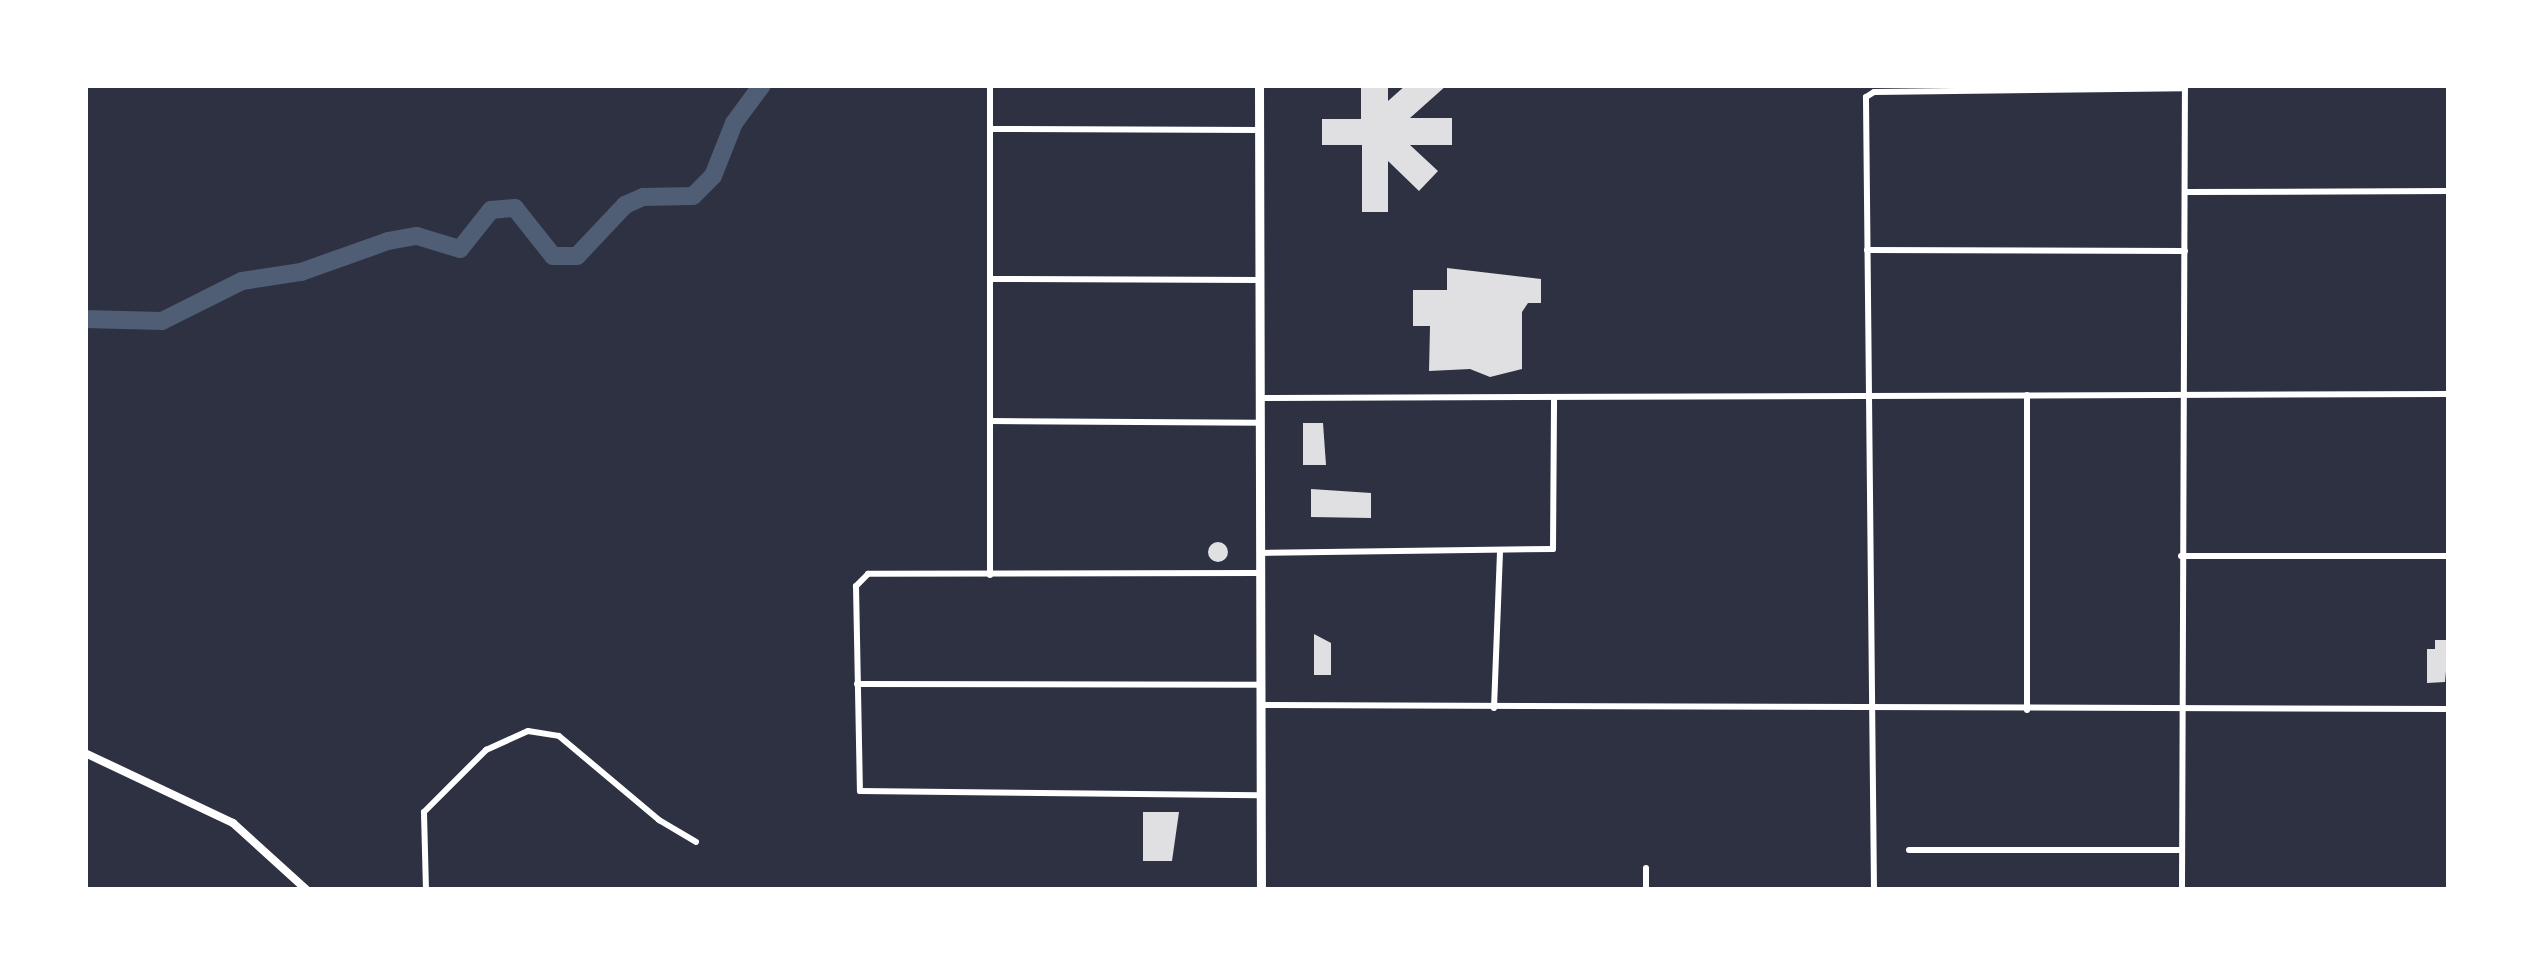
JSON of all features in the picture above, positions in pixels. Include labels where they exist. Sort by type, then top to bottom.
[{"type":"main road","points":[[1259,85],[1261,890]]},
{"type":"street","points":[[990,85],[990,575]]},
{"type":"street","points":[[1874,890],[1866,97],[1874,92],[2186,86],[2182,890]]},
{"type":"street","points":[[990,130],[1259,130]]},
{"type":"street","points":[[2185,192],[2449,191]]},
{"type":"street","points":[[1866,250],[2185,251]]},
{"type":"street","points":[[991,279],[1260,280]]},
{"type":"street","points":[[1260,398],[2449,394]]},
{"type":"street","points":[[2026,710],[2027,395]]},
{"type":"street","points":[[1259,553],[1553,550],[1554,397]]},
{"type":"street","points":[[990,422],[1260,423]]},
{"type":"street","points":[[1494,708],[1500,551]]},
{"type":"street","points":[[2181,556],[2449,556]]},
{"type":"street","points":[[1259,573],[858,578],[857,684],[860,791],[1260,795]]},
{"type":"street","points":[[857,684],[1259,685]]},
{"type":"street","points":[[1259,705],[2449,709]]},
{"type":"street","points":[[426,890],[419,829],[424,812],[486,750],[528,730],[560,736],[696,842]]},
{"type":"street","points":[[85,753],[233,823],[307,890]]},
{"type":"street","points":[[1909,850],[2182,850]]},
{"type":"street","points":[[1646,868],[1646,890]]},
{"type":"building","points":[[1361,85],[1388,85],[1388,101],[1406,85],[1447,85],[1410,118],[1452,118],[1452,145],[1410,145],[1438,171],[1419,191],[1388,161],[1388,212],[1362,212],[1362,145],[1322,145],[1322,119],[1361,119]]},
{"type":"building","points":[[1447,268],[1541,279],[1541,303],[1528,303],[1522,312],[1522,369],[1490,377],[1470,369],[1429,371],[1430,326],[1413,326],[1413,290],[1447,290]]},
{"type":"building","points":[[1303,423],[1323,423],[1326,465],[1303,465]]},
{"type":"building","points":[[1311,489],[1371,493],[1371,518],[1311,517]]},
{"type":"building","points":[[1218,542],[1228,552],[1218,562],[1208,552]]},
{"type":"building","points":[[1314,634],[1331,643],[1331,675],[1314,675]]},
{"type":"building","points":[[2435,640],[2449,640],[2445,682],[2427,683],[2427,649],[2435,649]]},
{"type":"building","points":[[1143,812],[1179,812],[1172,861],[1143,861]]},
{"type":"waterway","points":[[85,319],[162,321],[242,281],[301,272],[388,241],[417,236],[460,249],[491,210],[515,208],[553,256],[577,256],[625,205],[643,197],[693,196],[713,176],[734,123],[762,85]]}]
